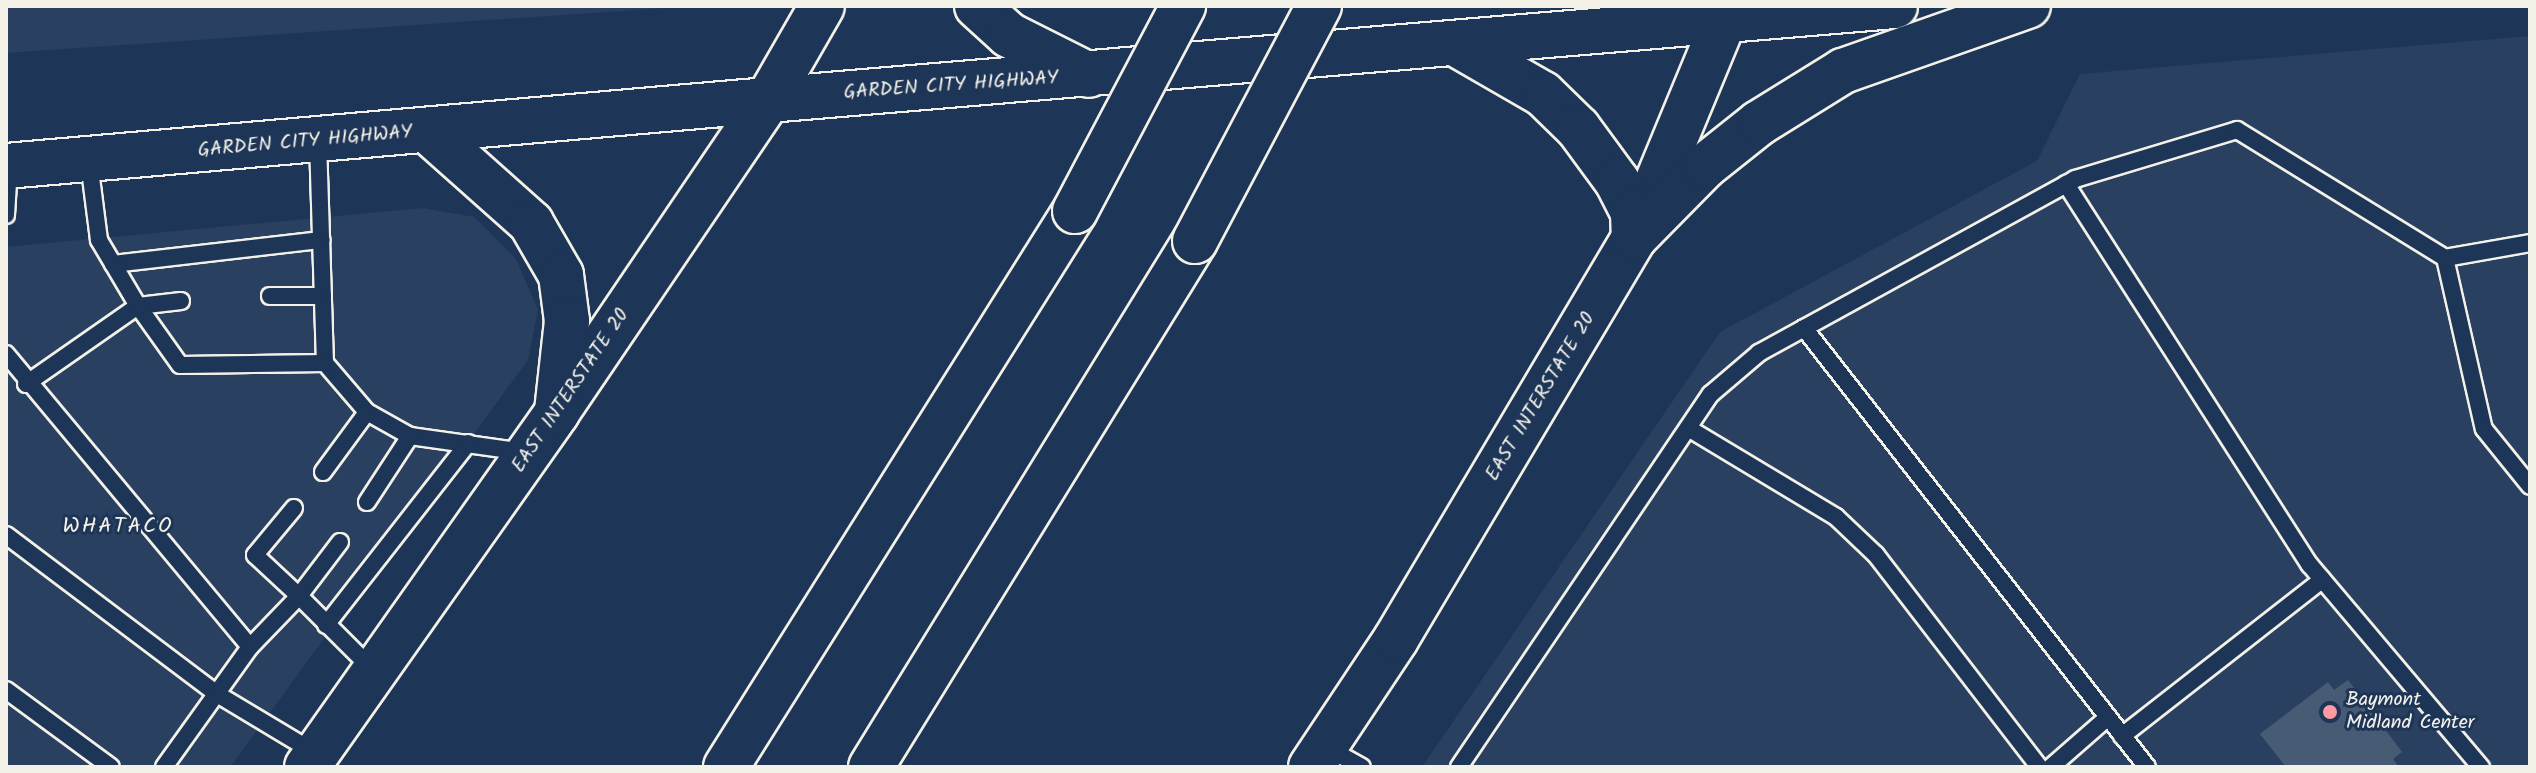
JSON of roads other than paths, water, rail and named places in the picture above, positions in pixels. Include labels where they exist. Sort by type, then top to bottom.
[{"type":"main road","name":"EAST INTERSTATE 20","points":[[312,760],[557,412],[768,100],[822,6]]},
{"type":"main road","points":[[977,6],[1009,35],[1092,76]]},
{"type":"main road","points":[[726,767],[1075,211],[1183,6]]},
{"type":"main road","points":[[871,767],[1195,241],[1319,6]]},
{"type":"main road","name":"GARDEN CITY HIGHWAY","points":[[8,165],[1456,44],[1728,13],[1895,6]]},
{"type":"main road","points":[[1634,238],[1716,157],[1759,123],[1843,71],[2028,6]]},
{"type":"main road","name":"EAST INTERSTATE 20","points":[[1333,760],[1634,238],[1728,13]]},
{"type":"main road","points":[[1456,44],[1543,94],[1578,128],[1633,212],[1634,238]]},
{"type":"main road","points":[[429,132],[531,223],[561,275],[567,321],[557,412]]},
{"type":"lane","points":[[1459,767],[1688,428],[1723,384],[1759,353],[2066,184],[2237,130],[2445,258],[2530,243]]},
{"type":"lane","points":[[318,141],[325,363],[367,412],[410,436],[529,453]]},
{"type":"lane","points":[[89,160],[99,240],[138,306],[180,365],[325,363]]},
{"type":"lane","points":[[6,215],[8,165]]},
{"type":"lane","points":[[2066,184],[2322,580],[2481,767]]},
{"type":"lane","points":[[113,264],[322,240]]},
{"type":"lane","points":[[2445,258],[2484,429],[2530,486]]},
{"type":"lane","points":[[270,296],[323,296]]},
{"type":"lane","points":[[26,384],[138,306],[181,301]]},
{"type":"lane","points":[[1804,328],[2147,767]]},
{"type":"lane","points":[[6,354],[26,384],[250,647]]},
{"type":"lane","points":[[323,472],[367,412]]},
{"type":"lane","points":[[1688,428],[1836,517],[1876,555],[2039,767]]},
{"type":"lane","points":[[367,502],[410,436]]},
{"type":"lane","points":[[326,625],[468,443]]},
{"type":"lane","points":[[294,508],[255,555],[375,672]]},
{"type":"lane","points":[[6,535],[217,694],[312,760]]},
{"type":"lane","points":[[164,767],[250,647],[299,596],[340,542]]},
{"type":"lane","points":[[2122,736],[2322,580]]},
{"type":"lane","points":[[6,690],[111,767]]},
{"type":"lane","points":[[2051,767],[2107,718]]},
{"type":"place","name":"Baymont Midland Center","points":[[2330,712]]},
{"type":"district","name":"WHATACO","points":[[118,527]]}]
